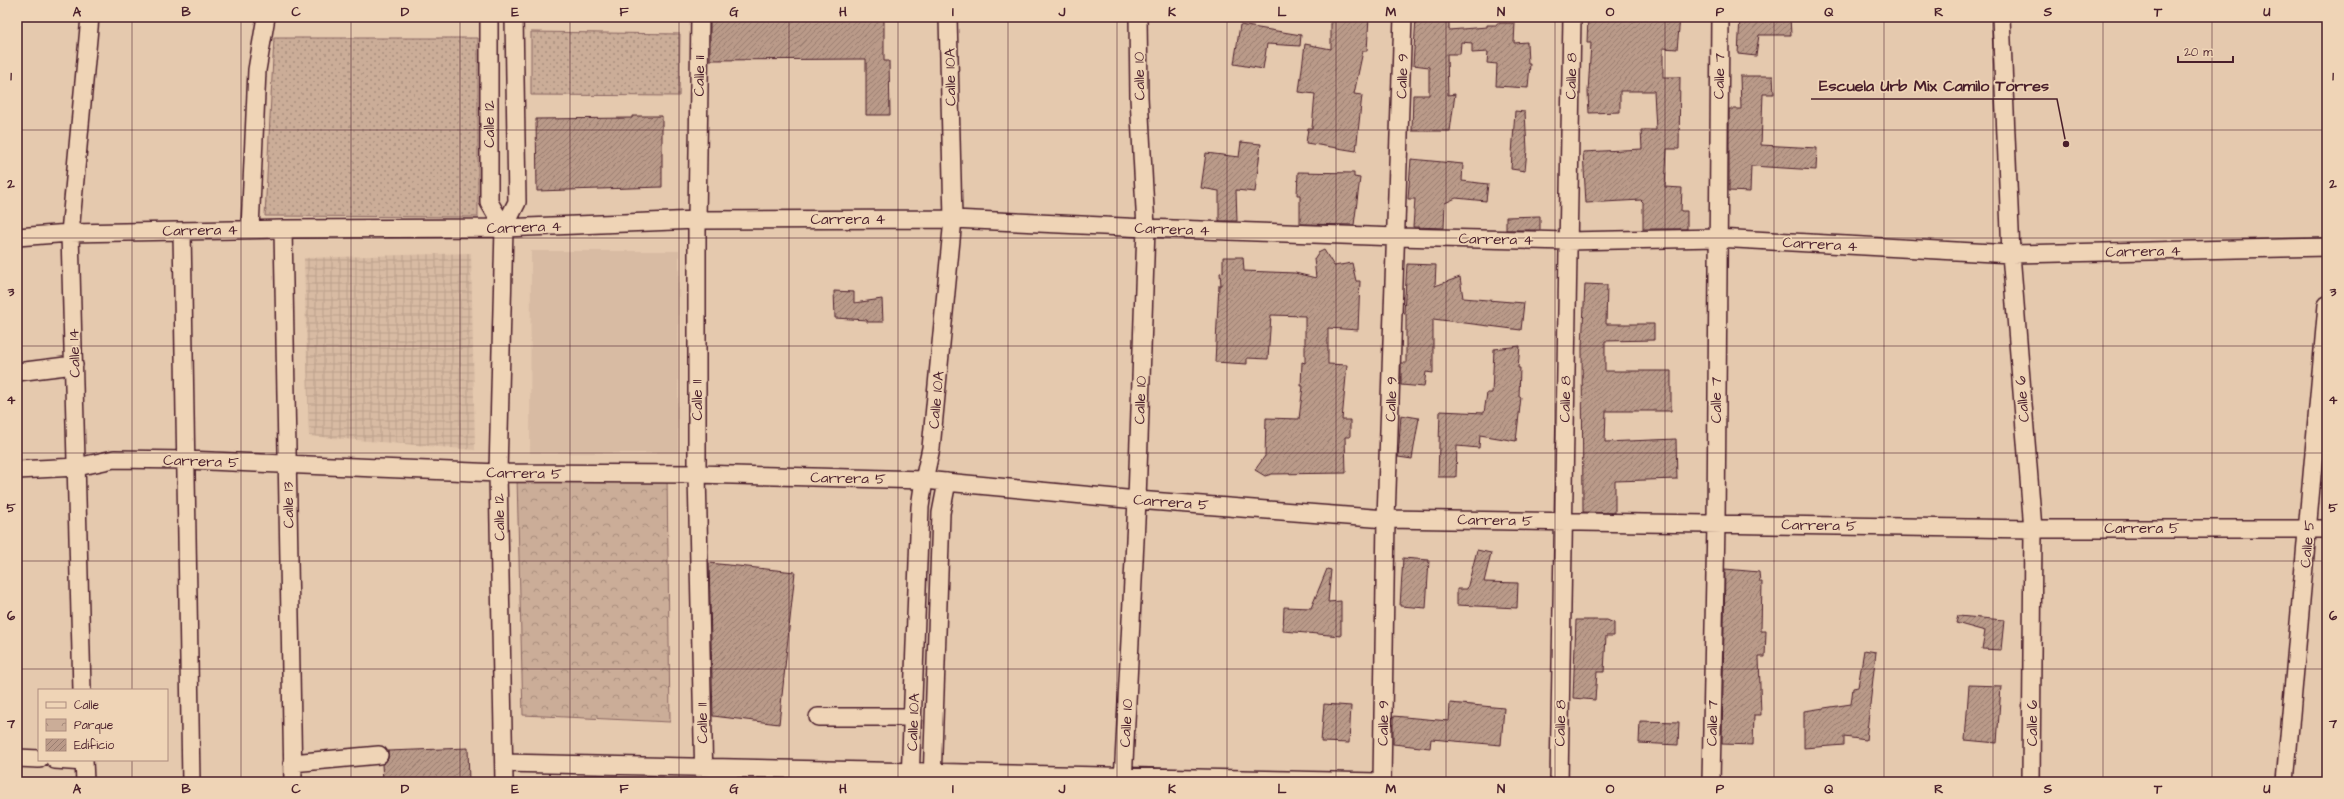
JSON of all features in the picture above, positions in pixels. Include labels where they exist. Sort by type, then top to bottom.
[{"type":"street","name":"Calle 14","points":[[82,689],[70,233],[90,17]]},
{"type":"street","points":[[250,229],[257,70],[266,17]]},
{"type":"street","name":"Calle 12","points":[[489,17],[489,202],[504,228]]},
{"type":"street","name":"Calle 12","points":[[504,782],[498,473],[504,228],[516,202],[514,17]]},
{"type":"street","name":"Calle 11","points":[[700,17],[697,220],[697,474],[703,774]]},
{"type":"street","name":"Calle 10A","points":[[911,778],[920,507],[924,480],[932,448],[953,219],[948,17]]},
{"type":"street","name":"Calle 10","points":[[1123,779],[1137,500],[1146,228],[1139,97],[1138,17]]},
{"type":"street","name":"Calle 9","points":[[1382,782],[1386,518],[1397,237],[1403,17]]},
{"type":"street","name":"Calle 8","points":[[1559,782],[1572,17]]},
{"type":"street","name":"Calle 7","points":[[1711,782],[1716,524],[1717,238],[1720,17]]},
{"type":"street","name":"Calle 6","points":[[2001,17],[2011,254],[2033,529],[2032,782]]},
{"type":"street","name":"Carrera 4","points":[[17,237],[70,233],[182,230],[504,228],[697,220],[953,219],[1397,237],[1567,241],[1717,238],[2011,254],[2327,247]]},
{"type":"street","name":"Calle 13","points":[[283,229],[292,782]]},
{"type":"street","points":[[182,230],[191,782]]},
{"type":"street","name":"Calle 5","points":[[2286,782],[2327,305]]},
{"type":"street","points":[[17,372],[74,365]]},
{"type":"street","name":"Carrera 5","points":[[17,470],[77,467],[114,459],[186,460],[498,473],[697,474],[924,480],[1137,500],[1386,518],[2033,529],[2327,529]]},
{"type":"street","name":"Calle 10A","points":[[932,778],[941,513],[947,482]]},
{"type":"street","points":[[818,717],[913,717]]},
{"type":"street","points":[[292,763],[379,755]]},
{"type":"street","points":[[17,758],[38,759]]},
{"type":"street","points":[[84,761],[85,782]]},
{"type":"street","points":[[504,763],[703,774],[911,778],[1378,782]]},
{"type":"shaded area","points":[[531,251],[679,251],[678,453],[530,453]]},
{"type":"shaded area","points":[[471,253],[475,450],[309,436],[304,258]]},
{"type":"green space","points":[[531,32],[680,34],[679,96],[531,95]]},
{"type":"green space","points":[[274,38],[478,38],[478,217],[265,216]]},
{"type":"green space","points":[[667,474],[670,722],[523,715],[517,478]]},
{"type":"building","points":[[710,17],[884,17],[884,61],[889,61],[890,115],[866,115],[866,59],[710,60]]},
{"type":"building","points":[[1331,17],[1369,17],[1367,51],[1363,51],[1354,94],[1362,95],[1356,151],[1306,143],[1308,128],[1312,128],[1315,94],[1299,92],[1305,44],[1331,49]]},
{"type":"building","points":[[1416,17],[1449,17],[1449,30],[1487,27],[1487,25],[1497,25],[1497,23],[1515,23],[1514,43],[1527,42],[1528,64],[1530,64],[1528,88],[1496,86],[1497,64],[1487,63],[1488,52],[1472,53],[1472,43],[1461,42],[1460,54],[1447,54],[1448,95],[1455,94],[1450,131],[1412,131],[1413,95],[1429,95],[1429,67],[1413,65]]},
{"type":"building","points":[[1588,17],[1680,18],[1677,49],[1663,48],[1663,77],[1680,77],[1679,149],[1667,149],[1665,187],[1682,188],[1681,211],[1687,211],[1687,229],[1643,229],[1643,202],[1641,200],[1586,203],[1583,152],[1642,149],[1641,130],[1656,130],[1654,91],[1620,91],[1620,112],[1589,113],[1588,92],[1591,43],[1587,43]]},
{"type":"building","points":[[1740,17],[1790,17],[1791,35],[1759,35],[1756,56],[1738,54]]},
{"type":"building","points":[[1240,25],[1301,35],[1300,46],[1267,44],[1263,69],[1234,64]]},
{"type":"building","points":[[1740,76],[1773,76],[1774,94],[1763,94],[1761,145],[1817,148],[1816,170],[1751,166],[1750,192],[1729,191],[1729,109],[1741,109]]},
{"type":"building","points":[[1515,111],[1525,112],[1527,150],[1525,171],[1511,169]]},
{"type":"building","points":[[632,116],[662,116],[662,187],[537,191],[536,119],[632,118]]},
{"type":"building","points":[[1241,142],[1261,144],[1255,192],[1236,190],[1237,221],[1219,221],[1219,191],[1201,188],[1206,153],[1239,157]]},
{"type":"building","points":[[1411,159],[1463,164],[1462,181],[1488,184],[1486,201],[1456,198],[1445,203],[1444,228],[1413,227],[1415,199],[1408,199]]},
{"type":"building","points":[[1298,172],[1354,173],[1354,177],[1360,178],[1354,225],[1300,224],[1300,195],[1297,195]]},
{"type":"building","points":[[1540,216],[1540,230],[1506,230],[1506,217]]},
{"type":"building","points":[[1324,250],[1334,266],[1352,263],[1356,281],[1360,281],[1358,330],[1328,328],[1328,364],[1347,365],[1342,420],[1350,420],[1350,437],[1345,437],[1346,473],[1272,474],[1265,476],[1255,470],[1265,456],[1266,418],[1299,419],[1303,386],[1301,386],[1302,362],[1305,363],[1305,316],[1271,315],[1268,359],[1247,358],[1247,364],[1215,362],[1219,285],[1221,285],[1220,273],[1223,272],[1223,257],[1243,257],[1244,271],[1295,273],[1316,278],[1314,259],[1318,253]]},
{"type":"building","points":[[1407,264],[1436,265],[1435,286],[1460,277],[1463,298],[1524,303],[1521,330],[1433,319],[1433,373],[1426,372],[1424,387],[1401,385],[1401,363],[1406,363],[1406,313],[1404,313]]},
{"type":"building","points":[[1585,284],[1607,285],[1606,324],[1654,324],[1654,340],[1605,341],[1605,371],[1671,371],[1671,411],[1606,411],[1605,442],[1676,439],[1677,479],[1615,481],[1615,513],[1583,512],[1582,347]]},
{"type":"building","points":[[834,291],[854,292],[854,303],[882,299],[883,322],[867,322],[867,320],[835,318]]},
{"type":"building","points":[[1520,346],[1518,368],[1520,368],[1519,397],[1521,397],[1516,441],[1480,435],[1479,448],[1457,446],[1456,477],[1438,477],[1440,411],[1484,413],[1487,393],[1492,393],[1494,349]]},
{"type":"building","points":[[1401,415],[1419,418],[1412,459],[1398,457]]},
{"type":"building","points":[[1477,550],[1491,553],[1484,582],[1518,583],[1517,608],[1457,605],[1457,589],[1467,589]]},
{"type":"building","points":[[1403,558],[1429,560],[1426,608],[1400,606]]},
{"type":"building","points":[[709,563],[795,572],[779,724],[713,716]]},
{"type":"building","points":[[1327,569],[1331,570],[1328,602],[1341,601],[1341,636],[1283,631],[1284,607],[1311,608]]},
{"type":"building","points":[[1725,569],[1759,572],[1760,582],[1762,582],[1761,631],[1766,631],[1765,657],[1759,657],[1761,715],[1754,715],[1753,745],[1722,744]]},
{"type":"building","points":[[1958,616],[2004,620],[2001,650],[1982,649],[1985,631],[1956,623]]},
{"type":"building","points":[[1576,620],[1607,620],[1614,623],[1614,636],[1606,636],[1604,672],[1597,672],[1595,700],[1573,698]]},
{"type":"building","points":[[1864,650],[1876,652],[1866,740],[1844,737],[1844,745],[1804,748],[1804,711],[1851,704],[1853,688],[1858,687]]},
{"type":"building","points":[[1969,685],[2001,686],[1997,743],[1965,740]]},
{"type":"building","points":[[1450,703],[1504,708],[1501,745],[1431,739],[1430,748],[1393,744],[1393,716],[1449,721]]},
{"type":"building","points":[[1324,704],[1351,706],[1349,743],[1321,742]]},
{"type":"building","points":[[1640,721],[1679,722],[1678,745],[1639,743]]},
{"type":"building","points":[[468,748],[469,782],[383,782],[382,764],[388,759],[388,751]]},
{"type":"place","name":"Escuela Urb Mix Camilo Torres","points":[[2066,144]]}]
